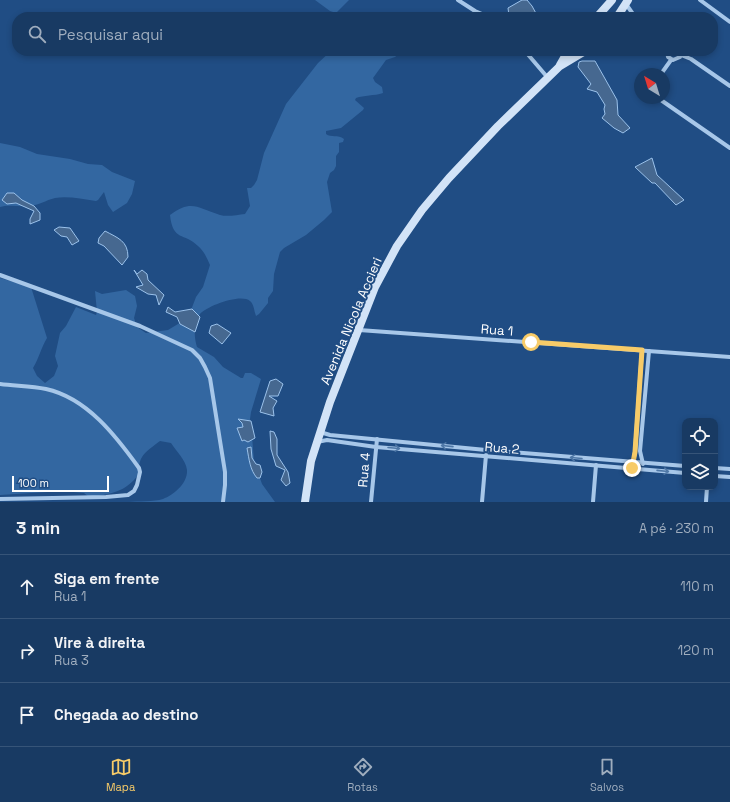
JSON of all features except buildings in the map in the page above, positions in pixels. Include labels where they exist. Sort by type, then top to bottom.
[{"type":"street","points":[[458,0],[477,12]]},
{"type":"street","points":[[601,12],[612,0]]},
{"type":"street","points":[[700,0],[716,12]]},
{"type":"street","points":[[620,12],[625,1]]},
{"type":"street","points":[[625,1],[632,12]]},
{"type":"street","points":[[718,13],[730,22]]},
{"type":"street","points":[[529,56],[548,78]]},
{"type":"street","name":"Avenida Nicola Accieri","points":[[560,66],[565,56]]},
{"type":"street","name":"Avenida Nicola Accieri","points":[[305,502],[311,461],[330,402],[375,287],[396,246],[449,178],[498,126],[560,66],[577,56]]},
{"type":"street","points":[[667,56],[671,60],[677,60],[679,56]]},
{"type":"street","points":[[686,56],[730,86]]},
{"type":"street","points":[[665,68],[671,60]]},
{"type":"street","points":[[667,104],[730,148]]},
{"type":"street","points":[[0,275],[140,326],[192,350],[200,358],[210,378],[225,472],[223,502]]},
{"type":"street","name":"Rua 1","points":[[359,330],[730,357]]},
{"type":"street","points":[[632,468],[635,452],[642,350]]},
{"type":"street","points":[[644,469],[640,451],[649,351]]},
{"type":"street","points":[[0,384],[46,389],[58,393],[79,404],[94,415],[120,442],[140,468],[140,472],[137,485],[134,490],[128,494],[106,497],[0,498]]},
{"type":"street","name":"Rua 2","points":[[320,432],[486,450],[682,466]]},
{"type":"street","name":"Rua 4","points":[[371,502],[377,439]]},
{"type":"street","name":"Rua 2","points":[[317,442],[327,440],[376,447],[682,473]]},
{"type":"street","points":[[482,502],[486,450]]},
{"type":"street","points":[[593,502],[597,460]]},
{"type":"street","points":[[718,468],[730,469]]},
{"type":"street","points":[[718,476],[730,477]]},
{"type":"street","points":[[706,502],[707,490]]},
{"type":"shaded area","points":[[315,0],[349,0],[337,12],[330,11]]},
{"type":"shaded area","points":[[522,0],[527,0],[535,12],[508,12],[508,8]]},
{"type":"shaded area","points":[[326,56],[396,56],[386,60],[373,78],[375,82],[382,87],[383,93],[356,98],[355,100],[364,108],[363,110],[341,128],[326,131],[326,134],[330,136],[344,139],[343,142],[339,143],[339,152],[336,156],[336,166],[330,173],[327,182],[332,212],[306,235],[280,252],[274,274],[273,291],[268,298],[268,303],[256,316],[250,301],[246,299],[232,299],[210,307],[204,311],[198,317],[195,326],[195,339],[197,347],[214,357],[223,367],[241,378],[243,378],[245,373],[251,373],[261,379],[251,412],[249,426],[252,436],[254,461],[262,484],[275,502],[129,502],[163,499],[172,495],[183,484],[187,475],[187,470],[183,459],[171,443],[160,441],[144,454],[140,462],[139,474],[123,489],[90,498],[84,493],[63,491],[0,495],[0,278],[31,287],[47,338],[33,368],[37,376],[45,383],[54,376],[58,366],[55,356],[60,333],[66,326],[76,307],[96,315],[95,291],[102,294],[126,290],[135,296],[137,306],[134,318],[137,327],[146,333],[168,330],[188,318],[196,297],[203,287],[210,265],[200,248],[193,242],[176,233],[171,224],[170,215],[184,207],[189,206],[195,206],[223,216],[245,214],[250,206],[247,188],[251,188],[257,180],[264,153],[286,104],[318,63]]},
{"type":"shaded area","points":[[595,61],[617,100],[618,115],[630,128],[623,133],[602,118],[605,114],[605,105],[597,92],[587,89],[591,84],[578,67],[579,62]]},
{"type":"shaded area","points":[[0,143],[20,147],[37,154],[70,159],[88,164],[102,165],[112,172],[135,181],[132,194],[127,203],[113,212],[108,205],[104,192],[96,201],[60,197],[32,206],[0,207]]},
{"type":"shaded area","points":[[652,158],[657,175],[684,200],[676,205],[655,183],[652,183],[635,167]]},
{"type":"shaded area","points":[[7,193],[14,193],[22,200],[34,206],[40,213],[40,220],[30,224],[30,219],[34,211],[16,203],[7,204],[2,200]]},
{"type":"shaded area","points":[[59,227],[70,228],[79,241],[72,245],[67,237],[61,236],[54,230]]},
{"type":"shaded area","points":[[105,231],[121,241],[126,247],[128,257],[122,265],[104,246],[98,243],[99,238]]},
{"type":"shaded area","points":[[134,270],[137,274],[142,270],[147,274],[148,280],[164,295],[159,305],[156,295],[148,294],[136,287],[143,285]]},
{"type":"shaded area","points":[[168,307],[175,312],[192,309],[200,317],[195,332],[180,324],[177,317],[166,312]]},
{"type":"shaded area","points":[[217,324],[231,333],[222,344],[209,333],[211,326]]},
{"type":"shaded area","points":[[276,379],[283,384],[278,396],[269,396],[277,401],[273,408],[274,416],[260,412],[270,381]]},
{"type":"shaded area","points":[[238,419],[251,421],[255,438],[248,442],[244,440],[242,441],[237,428],[243,427],[242,423]]},
{"type":"shaded area","points":[[270,431],[274,432],[277,439],[277,455],[288,472],[290,483],[286,486],[281,480],[285,470],[276,466],[271,449]]},
{"type":"shaded area","points":[[251,447],[252,458],[256,464],[260,465],[262,472],[260,478],[257,478],[250,464],[247,448]]},
{"type":"route","points":[[531,342],[642,350],[635,452],[632,468]]}]
